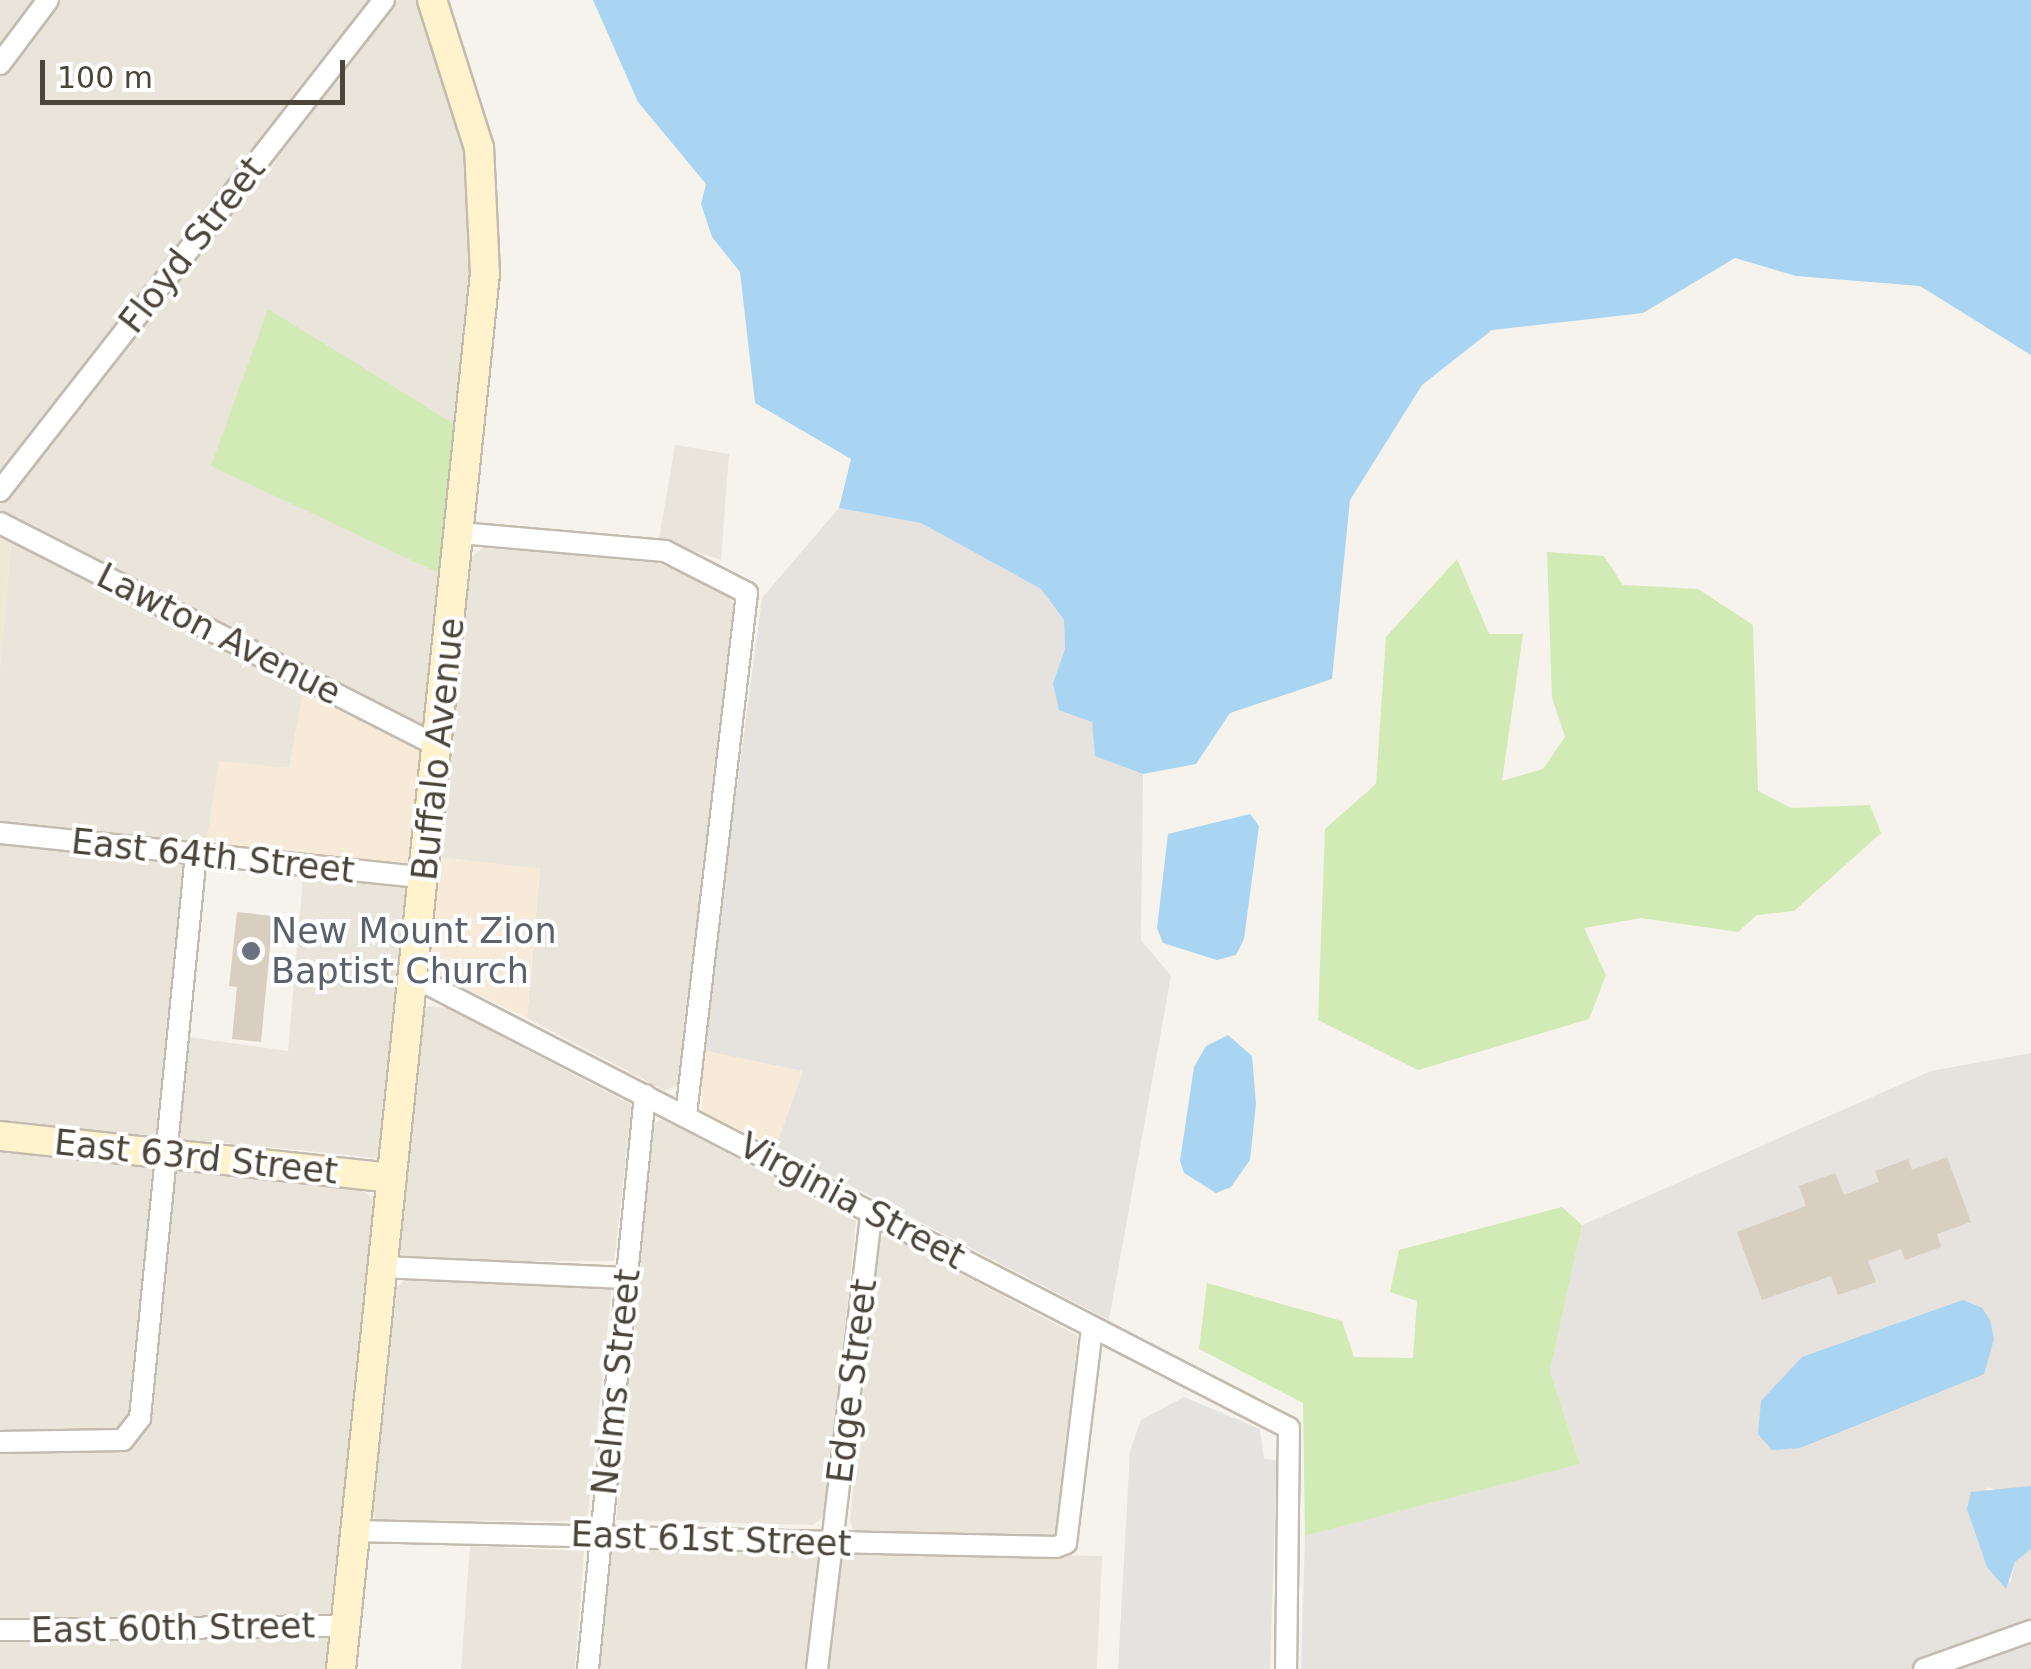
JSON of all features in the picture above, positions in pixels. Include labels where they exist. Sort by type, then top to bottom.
[{"type":"street","points":[[0,64],[48,0]]},
{"type":"street","name":"Floyd Street","points":[[0,491],[384,0]]},
{"type":"street","name":"Buffalo Avenue","points":[[341,1669],[426,878],[488,224],[474,128],[432,0]]},
{"type":"street","name":"Lawton Avenue","points":[[0,523],[438,746]]},
{"type":"street","points":[[460,533],[665,550],[736,583],[746,593],[748,608],[686,1115]]},
{"type":"street","name":"East 64th Street","points":[[0,832],[426,878]]},
{"type":"street","points":[[0,1442],[123,1440],[140,1418],[196,854]]},
{"type":"street","name":"Virginia Street","points":[[414,977],[1289,1428],[1286,1669]]},
{"type":"street","name":"Nelms Street","points":[[588,1669],[646,1095]]},
{"type":"street","name":"East 63rd Street","points":[[0,1136],[392,1178]]},
{"type":"street","name":"Edge Street","points":[[816,1669],[872,1211]]},
{"type":"street","points":[[382,1267],[626,1278]]},
{"type":"street","name":"East 61st Street","points":[[355,1532],[834,1537],[865,1544],[1066,1543],[1092,1328]]},
{"type":"street","name":"East 60th Street","points":[[0,1630],[345,1626]]},
{"type":"street","points":[[1924,1669],[2031,1632]]},
{"type":"shaded area","points":[[0,0],[420,0],[470,158],[477,216],[456,425],[268,310],[441,574],[425,754],[304,691],[289,768],[219,762],[189,1037],[288,1051],[305,855],[412,864],[378,1158],[0,1121],[0,668],[11,542],[0,536]]},
{"type":"shaded area","points":[[675,445],[729,454],[721,560],[659,539]]},
{"type":"shaded area","points":[[839,508],[921,523],[1041,589],[1064,620],[1065,649],[1053,683],[1092,722],[1096,756],[1143,774],[1141,940],[1171,976],[1109,1320],[776,1147],[803,1071],[702,1050],[762,598]]},
{"type":"shaded area","points":[[0,536],[11,541],[0,668]]},
{"type":"shaded area","points":[[482,548],[651,560],[726,593],[735,605],[682,1072],[678,1084],[665,1091],[527,1018],[540,869],[437,857],[465,564]]},
{"type":"shaded area","points":[[303,691],[425,754],[412,864],[206,843],[219,761],[289,768]]},
{"type":"shaded area","points":[[437,857],[540,869],[527,1018],[426,969]]},
{"type":"shaded area","points":[[428,1006],[447,1008],[632,1105],[614,1261],[399,1261],[395,1250],[421,1015]]},
{"type":"shaded area","points":[[702,1050],[803,1071],[776,1147],[702,1111]]},
{"type":"shaded area","points":[[2031,1053],[2031,1486],[2005,1492],[1986,1487],[2010,1586],[2015,1562],[2031,1549],[2031,1669],[1301,1669],[1305,1536],[1580,1464],[1550,1371],[1582,1225],[1931,1071]]},
{"type":"shaded area","points":[[662,1119],[856,1221],[826,1515],[813,1525],[616,1520],[653,1124]]},
{"type":"shaded area","points":[[0,1149],[361,1189],[375,1201],[329,1669],[0,1669]]},
{"type":"shaded area","points":[[888,1235],[1078,1336],[1056,1537],[1044,1542],[856,1536],[850,1521],[879,1238]]},
{"type":"shaded area","points":[[405,1279],[612,1286],[587,1521],[375,1520],[369,1509],[390,1295]]},
{"type":"shaded area","points":[[1184,1397],[1260,1429],[1264,1459],[1277,1460],[1270,1669],[1118,1669],[1130,1451],[1141,1420]]},
{"type":"shaded area","points":[[470,1546],[584,1551],[575,1669],[461,1669]]},
{"type":"shaded area","points":[[619,1547],[815,1552],[820,1558],[808,1669],[596,1669],[608,1553]]},
{"type":"shaded area","points":[[852,1551],[1102,1556],[1097,1669],[826,1669],[838,1564]]},
{"type":"green space","points":[[268,309],[456,425],[441,574],[211,466]]},
{"type":"green space","points":[[1547,552],[1604,556],[1623,585],[1698,589],[1753,625],[1758,791],[1791,808],[1870,805],[1881,833],[1794,911],[1757,915],[1738,932],[1641,918],[1584,928],[1606,975],[1589,1019],[1418,1070],[1318,1020],[1325,829],[1376,784],[1386,637],[1457,559],[1489,634],[1523,634],[1502,781],[1543,769],[1565,737],[1552,698]]},
{"type":"green space","points":[[1562,1207],[1582,1225],[1550,1371],[1580,1464],[1305,1536],[1303,1403],[1199,1349],[1207,1283],[1342,1321],[1354,1357],[1413,1358],[1417,1301],[1390,1292],[1399,1250]]},
{"type":"water","points":[[593,0],[2031,0],[2031,355],[1920,286],[1796,276],[1735,258],[1643,313],[1492,330],[1422,385],[1350,500],[1332,679],[1230,713],[1196,764],[1143,774],[1095,756],[1092,722],[1059,710],[1053,683],[1065,649],[1064,620],[1041,589],[921,523],[839,508],[851,459],[755,403],[740,272],[712,237],[701,204],[706,184],[638,102]]},
{"type":"water","points":[[1250,814],[1259,826],[1244,939],[1236,955],[1217,960],[1163,943],[1157,928],[1168,834]]},
{"type":"water","points":[[1228,1035],[1252,1056],[1256,1104],[1250,1160],[1231,1187],[1216,1193],[1184,1173],[1180,1161],[1194,1067],[1206,1046]]},
{"type":"water","points":[[1963,1300],[1982,1308],[1990,1320],[1994,1339],[1984,1374],[1800,1448],[1772,1450],[1758,1434],[1761,1401],[1802,1357]]},
{"type":"water","points":[[2031,1486],[2031,1549],[2015,1562],[2006,1589],[1987,1567],[1967,1509],[1971,1492]]},
{"type":"building","name":"New Mount Zion Baptist Church","points":[[237,912],[273,916],[261,1042],[232,1039],[237,987],[229,986]]},
{"type":"building","points":[[1947,1157],[1971,1222],[1937,1234],[1941,1247],[1905,1260],[1901,1249],[1868,1261],[1876,1282],[1838,1295],[1831,1276],[1762,1300],[1737,1232],[1806,1206],[1799,1186],[1835,1173],[1844,1195],[1879,1182],[1875,1171],[1908,1159],[1912,1170]]},
{"type":"place","name":"New Mount Zion Baptist Church","points":[[251,951]]}]
